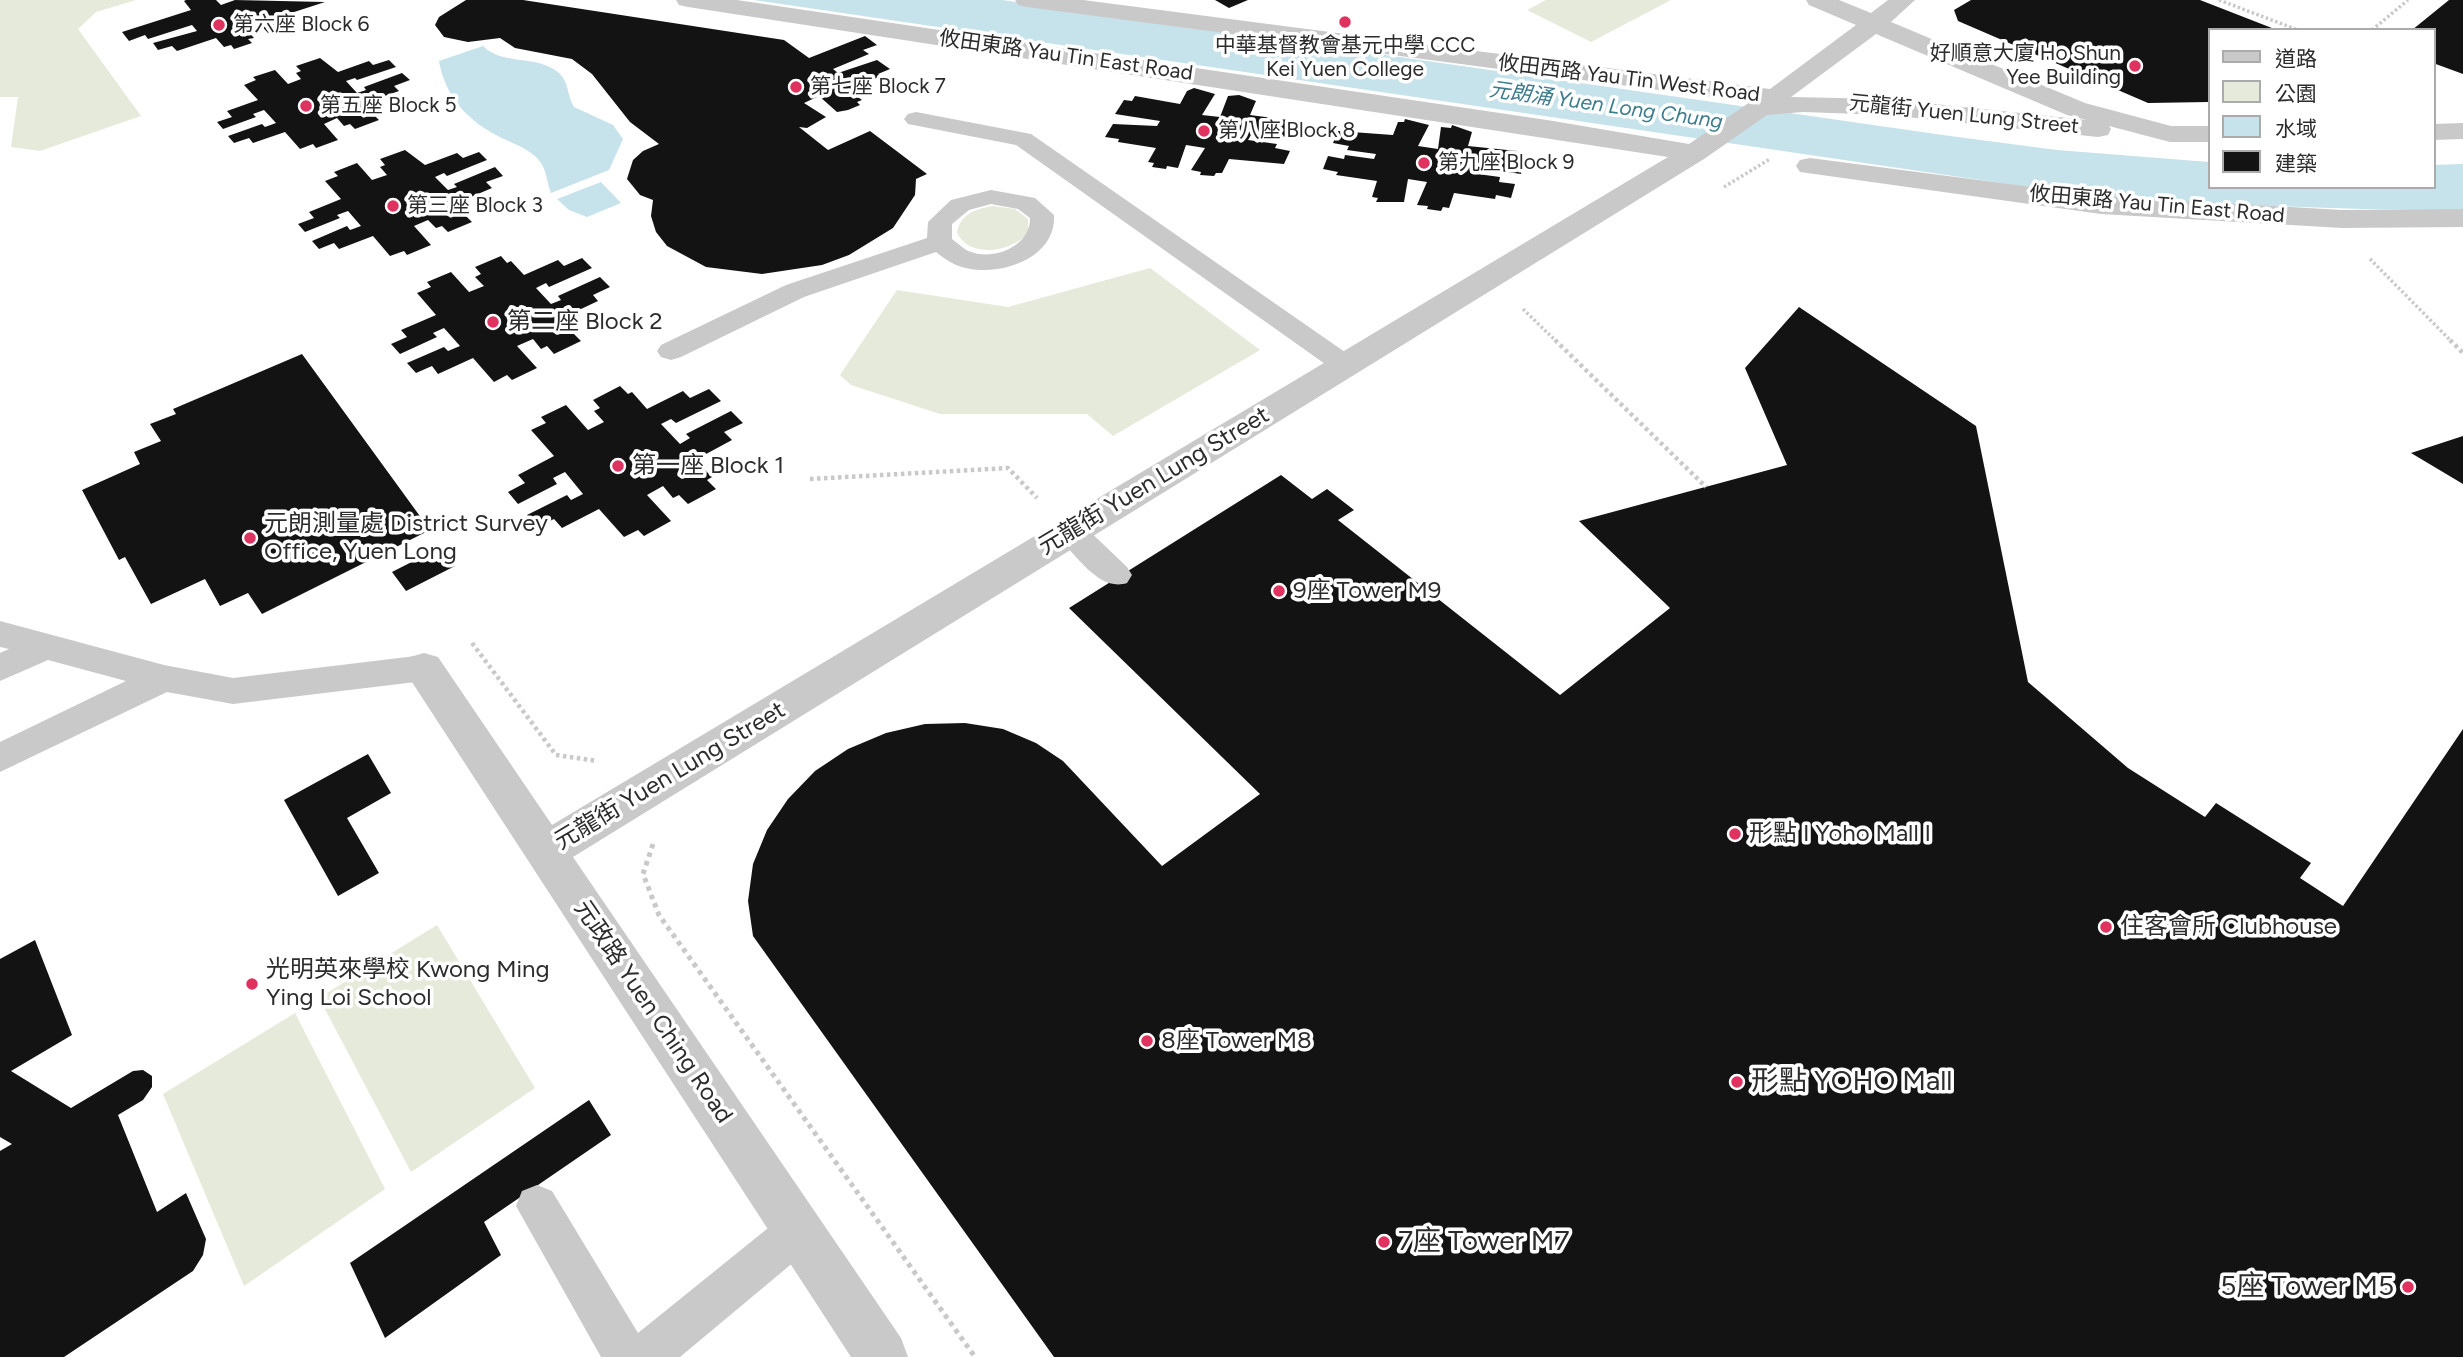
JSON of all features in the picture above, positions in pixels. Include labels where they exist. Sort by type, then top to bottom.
[{"type":"street","name":"攸田東路 Yau Tin East Road","points":[[688,0],[1533,126],[1703,147]]},
{"type":"street","name":"攸田西路 Yau Tin West Road","points":[[1027,0],[1767,102]]},
{"type":"street","points":[[1818,0],[2076,109],[2170,134],[2208,134]]},
{"type":"street","name":"元龍街 Yuen Lung Street","points":[[546,851],[1703,147],[1825,62],[1903,0]]},
{"type":"street","name":"元龍街 Yuen Lung Street","points":[[1767,102],[1857,103],[2035,125],[2170,134]]},
{"type":"street","points":[[2435,132],[2463,131]]},
{"type":"street","name":"攸田東路 Yau Tin East Road","points":[[1810,166],[2101,205],[2342,219],[2463,218]]},
{"type":"street","name":"元政路 Yuen Ching Road","points":[[424,668],[882,1357]]},
{"type":"lane","points":[[916,119],[1023,139],[1345,365]]},
{"type":"lane","points":[[1022,201],[1083,179]]},
{"type":"lane","points":[[991,197],[1022,201],[1044,217],[1046,228],[1041,239],[1031,249],[1016,257],[978,261],[961,258],[939,242],[940,222],[960,205],[991,197]]},
{"type":"lane","points":[[671,351],[795,291],[939,242]]},
{"type":"lane","points":[[1070,532],[1115,575]]},
{"type":"lane","points":[[0,634],[164,678],[233,691],[424,668]]},
{"type":"lane","points":[[0,667],[46,646]]},
{"type":"lane","points":[[0,758],[164,678]]},
{"type":"lane","points":[[537,1206],[627,1357]]},
{"type":"lane","points":[[644,1357],[798,1231]]},
{"type":"path","points":[[2219,0],[2293,28]]},
{"type":"path","points":[[2374,28],[2408,0]]},
{"type":"path","points":[[1720,190],[1766,162]]},
{"type":"path","points":[[2342,219],[2377,268],[2463,353]]},
{"type":"path","points":[[1511,316],[1535,302]]},
{"type":"path","points":[[1523,309],[1706,487]]},
{"type":"path","points":[[810,479],[1009,468]]},
{"type":"path","points":[[656,836],[643,874],[659,915],[975,1357]]},
{"type":"green space","points":[[0,0],[136,0],[96,12],[78,29],[141,116],[40,151],[11,147],[18,97],[0,97]]},
{"type":"green space","points":[[1546,0],[1671,0],[1591,42],[1527,10]]},
{"type":"green space","points":[[993,206],[1015,209],[1028,219],[1028,233],[1021,240],[1002,248],[991,250],[971,247],[957,233],[962,221],[975,211]]},
{"type":"green space","points":[[1150,268],[1260,350],[1113,436],[1087,414],[940,414],[851,385],[840,375],[897,290],[1008,307]]},
{"type":"green space","points":[[437,925],[535,1088],[411,1172],[319,998]]},
{"type":"green space","points":[[295,1013],[385,1189],[244,1286],[163,1094]]},
{"type":"water","name":"元朗涌 Yuen Long Chung","points":[[754,0],[1002,0],[1950,136],[2057,150],[2208,162],[2208,189],[2435,189],[2435,165],[2463,164],[2463,210],[2266,206],[2069,193]]},
{"type":"water","points":[[483,46],[500,56],[550,67],[562,77],[574,107],[613,125],[623,139],[609,170],[551,193],[545,170],[533,154],[487,130],[467,114],[446,85],[439,61]]},
{"type":"water","points":[[601,182],[621,203],[587,217],[569,210],[557,199]]},
{"type":"building","name":"第六座 Block 6","points":[[216,0],[221,5],[235,0],[325,2],[288,14],[297,23],[290,25],[294,29],[276,35],[273,31],[268,33],[257,21],[243,26],[254,38],[248,39],[252,43],[234,49],[231,45],[224,47],[216,38],[177,51],[172,46],[158,50],[153,43],[197,31],[192,25],[148,39],[145,35],[129,41],[122,32],[191,10],[184,1]]},
{"type":"building","points":[[466,0],[523,0],[784,40],[809,58],[865,36],[877,45],[863,50],[869,54],[833,69],[838,73],[877,60],[890,69],[878,74],[881,76],[848,90],[862,100],[857,102],[860,105],[848,110],[837,112],[819,96],[804,103],[826,117],[807,128],[799,127],[828,150],[870,131],[927,174],[916,179],[915,195],[893,228],[849,255],[822,265],[762,274],[706,267],[667,246],[656,232],[651,216],[653,200],[640,195],[627,179],[633,160],[643,151],[659,144],[630,122],[592,74],[572,59],[515,48],[500,38],[468,42],[444,37],[435,25],[439,17]]},
{"type":"building","points":[[1215,0],[1248,0],[1229,8]]},
{"type":"building","name":"好順意大廈 Ho Shun Yee Building","points":[[1971,0],[2200,0],[2272,28],[2208,28],[2208,102],[2148,103],[1958,21],[1954,10]]},
{"type":"building","points":[[2449,0],[2463,0],[2463,74],[2435,64],[2435,28],[2414,28]]},
{"type":"building","name":"第五座 Block 5","points":[[320,58],[338,72],[369,61],[373,65],[389,60],[396,67],[346,81],[357,93],[366,90],[364,87],[402,73],[410,80],[394,86],[399,91],[367,102],[377,113],[374,115],[379,120],[355,129],[350,124],[344,126],[337,118],[324,124],[338,140],[316,148],[313,144],[300,149],[285,132],[253,143],[249,138],[234,143],[228,136],[262,124],[265,127],[276,123],[264,110],[253,114],[256,117],[223,129],[217,122],[232,117],[227,111],[258,100],[244,85],[256,80],[253,77],[275,70],[288,84],[301,79],[296,73],[301,71],[296,66]]},
{"type":"building","name":"第八座 Block 8","points":[[1194,88],[1215,94],[1202,115],[1220,117],[1228,96],[1239,95],[1256,101],[1250,115],[1288,120],[1287,123],[1301,126],[1296,138],[1280,136],[1279,140],[1251,135],[1248,140],[1277,144],[1275,148],[1290,151],[1284,164],[1229,159],[1222,173],[1216,173],[1214,176],[1200,175],[1201,172],[1191,170],[1205,148],[1186,145],[1178,168],[1167,166],[1166,169],[1152,167],[1154,163],[1148,162],[1156,148],[1118,142],[1119,139],[1105,137],[1113,124],[1157,126],[1160,121],[1115,114],[1124,100],[1132,101],[1135,96],[1180,104],[1187,91]]},
{"type":"building","name":"第九座 Block 9","points":[[1405,119],[1429,125],[1418,146],[1438,149],[1441,127],[1451,128],[1452,125],[1472,132],[1468,146],[1517,151],[1515,157],[1524,158],[1521,174],[1472,167],[1470,173],[1500,177],[1499,182],[1515,184],[1511,198],[1496,195],[1495,199],[1454,193],[1449,208],[1443,207],[1441,211],[1427,209],[1428,206],[1417,205],[1427,182],[1408,179],[1404,202],[1376,202],[1378,198],[1372,197],[1377,181],[1336,175],[1338,172],[1323,169],[1328,156],[1344,159],[1345,155],[1374,159],[1376,154],[1347,150],[1349,146],[1333,143],[1338,131],[1393,135],[1398,122],[1404,122]]},
{"type":"building","name":"第三座 Block 3","points":[[405,150],[425,165],[457,153],[463,158],[479,152],[487,160],[447,176],[444,173],[435,177],[448,190],[457,187],[454,184],[495,167],[503,176],[486,182],[492,188],[459,202],[470,214],[466,216],[472,222],[448,232],[442,226],[436,228],[428,220],[414,226],[431,245],[407,255],[404,251],[390,256],[373,236],[339,249],[334,243],[319,249],[312,241],[347,226],[350,230],[361,226],[348,211],[337,215],[340,218],[305,232],[298,224],[314,218],[309,212],[341,199],[325,181],[338,176],[334,172],[357,163],[372,180],[387,175],[380,167],[385,165],[380,159]]},
{"type":"building","name":"第二座 Block 2","points":[[501,256],[507,263],[511,261],[524,275],[558,260],[564,266],[582,258],[592,268],[549,287],[546,283],[536,288],[551,304],[561,300],[558,296],[600,277],[610,287],[593,295],[598,301],[564,317],[578,332],[574,334],[581,341],[554,354],[547,346],[541,349],[533,339],[517,346],[537,368],[512,380],[507,375],[494,382],[473,358],[438,374],[432,366],[416,373],[407,363],[444,347],[448,351],[460,346],[444,328],[433,333],[437,337],[400,354],[391,344],[407,337],[401,330],[436,315],[417,293],[431,287],[427,282],[451,272],[469,292],[484,286],[475,277],[481,274],[475,267]]},
{"type":"building","name":"形點 I Yoho Mall I","points":[[1799,307],[1976,426],[2028,682],[2128,768],[2205,817],[2216,803],[2311,863],[2300,878],[2343,906],[2463,729],[2463,1357],[1054,1357],[753,936],[748,901],[753,864],[767,830],[788,799],[815,771],[848,749],[886,733],[925,724],[965,723],[1003,729],[1036,743],[1063,761],[1162,866],[1260,794],[1069,608],[1281,475],[1312,499],[1327,489],[1354,510],[1338,520],[1560,695],[1670,608],[1579,521],[1787,465],[1745,368]]},
{"type":"building","name":"元朗測量處 District Survey Office, Yuen Long","points":[[302,354],[430,530],[262,614],[248,593],[220,606],[205,579],[151,604],[125,557],[119,560],[82,490],[140,464],[134,452],[161,441],[150,424],[176,414],[173,409]]},
{"type":"building","name":"第一座 Block 1","points":[[620,386],[628,394],[632,392],[647,409],[683,391],[690,398],[709,389],[721,401],[676,423],[671,419],[661,424],[680,444],[690,438],[686,434],[731,411],[743,423],[724,432],[732,440],[695,460],[712,477],[707,480],[716,489],[688,504],[679,495],[673,498],[663,486],[647,495],[671,521],[644,536],[638,530],[624,537],[599,509],[562,528],[554,519],[537,527],[527,515],[567,495],[571,500],[583,494],[565,472],[553,478],[557,484],[518,504],[508,492],[525,483],[518,475],[554,456],[531,430],[546,423],[541,417],[566,405],[588,430],[604,422],[594,411],[600,408],[593,400]]},
{"type":"building","points":[[2463,436],[2463,484],[2411,453]]},
{"type":"building","points":[[441,547],[455,566],[406,591],[392,572]]},
{"type":"building","points":[[368,754],[391,793],[347,818],[379,873],[338,896],[284,800]]},
{"type":"building","points":[[35,940],[72,1035],[11,1071],[71,1108],[133,1071],[143,1070],[152,1076],[152,1087],[143,1100],[118,1115],[157,1212],[186,1193],[206,1239],[203,1255],[193,1271],[64,1357],[0,1357],[0,1151],[12,1144],[0,1137],[0,959]]},
{"type":"building","points":[[589,1100],[611,1135],[484,1222],[501,1255],[385,1338],[350,1263]]},
{"type":"place","name":"中華基督教會基元中學 CCC Kei Yuen College","points":[[1345,22]]},
{"type":"place","name":"第六座 Block 6","points":[[219,25]]},
{"type":"place","name":"好順意大廈 Ho Shun Yee Building","points":[[2135,66]]},
{"type":"place","name":"第七座 Block 7","points":[[796,87]]},
{"type":"place","name":"第五座 Block 5","points":[[306,106]]},
{"type":"place","name":"第八座 Block 8","points":[[1204,131]]},
{"type":"place","name":"第九座 Block 9","points":[[1424,163]]},
{"type":"place","name":"第三座 Block 3","points":[[393,206]]},
{"type":"place","name":"第二座 Block 2","points":[[493,322]]},
{"type":"place","name":"第一座 Block 1","points":[[618,466]]},
{"type":"place","name":"元朗測量處 District Survey Office, Yuen Long","points":[[250,538]]},
{"type":"place","name":"9座 Tower M9","points":[[1279,591]]},
{"type":"place","name":"形點 I Yoho Mall I","points":[[1735,834]]},
{"type":"place","name":"住客會所 Clubhouse","points":[[2106,927]]},
{"type":"place","name":"光明英來學校 Kwong Ming Ying Loi School","points":[[252,984]]},
{"type":"place","name":"8座 Tower M8","points":[[1147,1041]]},
{"type":"place","name":"形點 YOHO Mall","points":[[1737,1082]]},
{"type":"place","name":"7座 Tower M7","points":[[1384,1242]]},
{"type":"place","name":"5座 Tower M5","points":[[2408,1287]]}]
